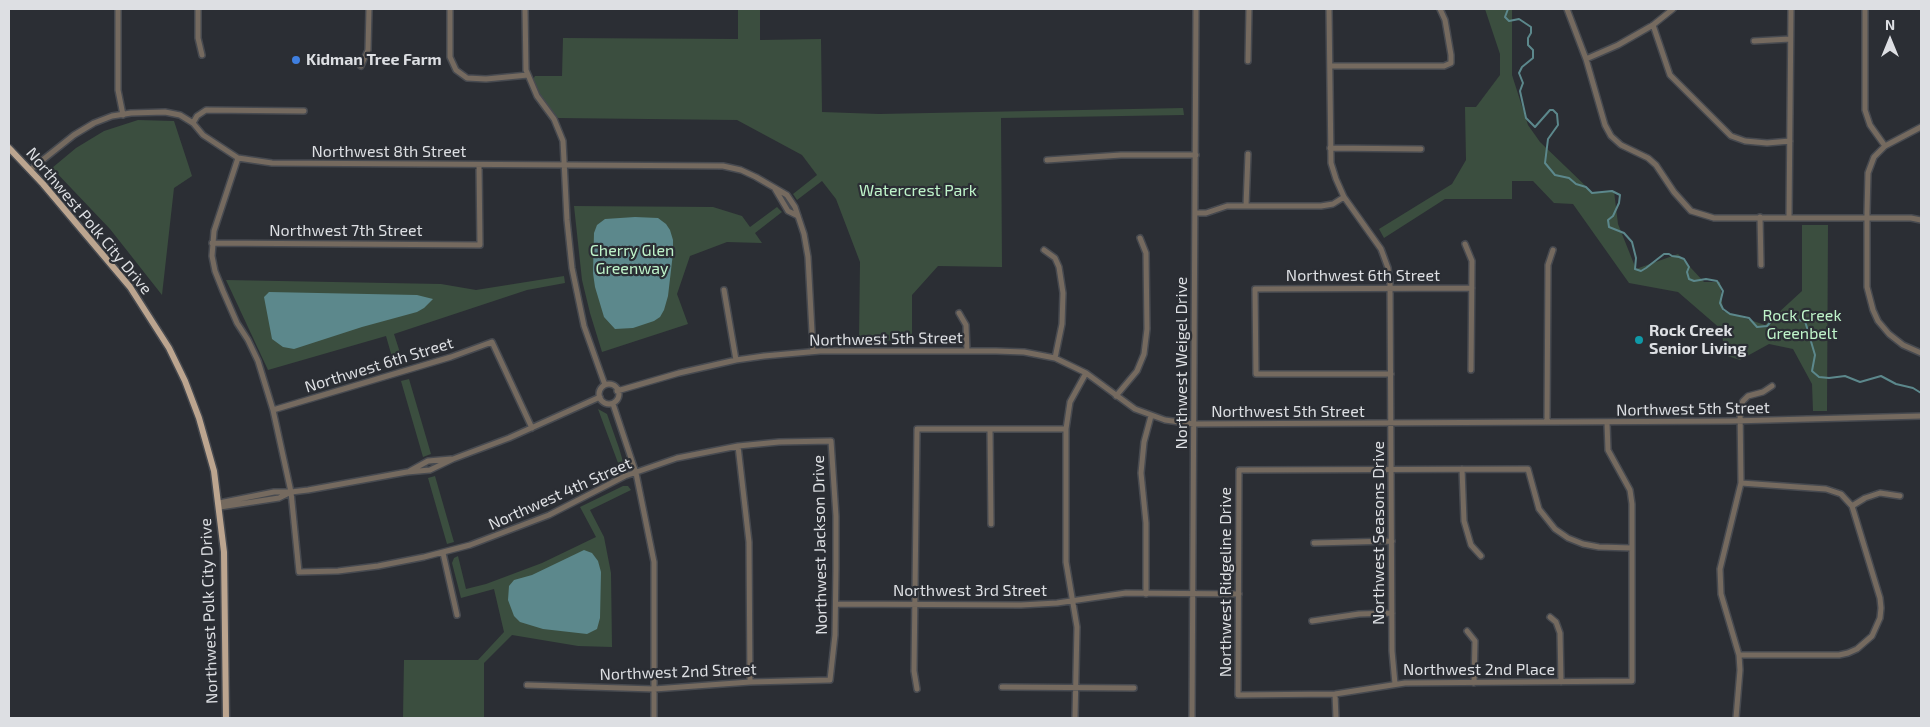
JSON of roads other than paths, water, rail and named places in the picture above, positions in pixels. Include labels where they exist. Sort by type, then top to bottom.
[{"type":"main road","name":"Northwest Polk City Drive","points":[[9,148],[64,208],[130,287],[169,348],[185,381],[207,442],[220,505],[226,584],[226,718]]},
{"type":"street","points":[[118,9],[118,90],[123,115]]},
{"type":"street","points":[[198,9],[198,38],[202,56]]},
{"type":"street","points":[[361,66],[368,50],[369,9]]},
{"type":"street","points":[[450,9],[450,58],[456,70],[466,78],[486,79],[528,75]]},
{"type":"street","points":[[525,9],[525,55],[528,75],[537,96],[547,107],[561,134],[564,150],[567,220],[572,268],[584,326],[605,385]]},
{"type":"street","name":"Northwest Weigel Drive","points":[[1192,718],[1196,9]]},
{"type":"street","points":[[1248,61],[1249,9]]},
{"type":"street","name":"Northwest Seasons Drive","points":[[1329,9],[1331,164],[1344,196],[1381,249],[1388,268],[1390,288],[1392,651],[1395,684]]},
{"type":"street","points":[[1330,66],[1444,66],[1450,63],[1451,55],[1445,20],[1440,9]]},
{"type":"street","points":[[1566,9],[1586,59],[1605,125],[1611,136],[1621,145],[1648,158],[1656,165],[1674,192],[1691,211],[1714,218],[1914,218],[1921,220]]},
{"type":"street","points":[[1586,59],[1618,45],[1653,26],[1673,9]]},
{"type":"street","points":[[1789,217],[1790,9]]},
{"type":"street","points":[[1865,9],[1865,110],[1870,126],[1885,146]]},
{"type":"street","points":[[1653,26],[1670,75],[1731,136],[1745,141],[1766,143],[1790,141]]},
{"type":"street","points":[[1754,41],[1790,39]]},
{"type":"street","points":[[193,123],[206,110],[304,110]]},
{"type":"street","name":"Northwest 8th Street","points":[[30,170],[74,135],[94,123],[112,116],[165,112],[180,115],[193,123],[203,135],[238,158],[272,163],[723,166],[741,170],[787,196],[792,201],[798,216],[804,234],[808,257],[813,351]]},
{"type":"street","points":[[1921,127],[1885,146],[1874,158],[1868,173],[1867,218],[1867,287],[1873,310],[1881,325],[1894,338],[1921,353]]},
{"type":"street","points":[[1330,148],[1421,149]]},
{"type":"street","points":[[1246,206],[1248,154]]},
{"type":"street","points":[[1047,160],[1121,155],[1196,155]]},
{"type":"street","points":[[238,158],[220,211],[212,243],[215,271],[237,323],[258,361],[273,410],[291,492]]},
{"type":"street","name":"Northwest 7th Street","points":[[212,243],[480,245],[479,165]]},
{"type":"street","name":"Northwest 8th Street","points":[[775,188],[788,211],[798,216]]},
{"type":"street","points":[[1196,213],[1206,213],[1227,206],[1321,206],[1333,204],[1344,196]]},
{"type":"street","points":[[1760,217],[1761,265]]},
{"type":"street","points":[[1116,396],[1137,371],[1144,354],[1147,329],[1146,253],[1140,238]]},
{"type":"street","points":[[1465,244],[1472,261],[1471,370]]},
{"type":"street","points":[[1044,250],[1055,258],[1059,267],[1063,293],[1062,324],[1054,358]]},
{"type":"street","points":[[1547,422],[1548,265],[1553,250]]},
{"type":"street","name":"Northwest 6th Street","points":[[1391,374],[1256,374],[1255,289],[1472,288]]},
{"type":"street","points":[[724,290],[736,360]]},
{"type":"street","points":[[959,313],[966,325],[967,351]]},
{"type":"street","name":"Northwest 6th Street","points":[[273,410],[451,357],[492,342],[532,428]]},
{"type":"street","name":"Northwest 5th Street","points":[[617,391],[655,379],[736,360],[813,351],[1024,352],[1054,358],[1086,373],[1135,410],[1151,416],[1194,424],[1607,423],[1921,416]]},
{"type":"street","points":[[1075,718],[1077,627],[1066,562],[1066,429],[1070,402],[1086,373]]},
{"type":"street","points":[[605,385],[613,385],[617,391],[618,397],[612,404],[604,402],[600,397],[601,389],[605,385]]},
{"type":"street","points":[[1736,718],[1740,670],[1739,655],[1721,594],[1720,576],[1722,559],[1741,483],[1740,408],[1748,396],[1763,392],[1772,386]]},
{"type":"street","points":[[220,505],[274,492],[291,492],[356,483],[407,472],[430,470],[532,428],[600,397]]},
{"type":"street","points":[[612,404],[636,473],[654,562],[654,718]]},
{"type":"street","points":[[1146,594],[1146,523],[1141,473],[1144,442],[1151,416]]},
{"type":"street","points":[[1392,469],[1528,469],[1539,509],[1555,530],[1583,544],[1599,547],[1632,548],[1632,504],[1630,490],[1609,454],[1607,423]]},
{"type":"street","points":[[917,689],[914,671],[917,429],[1066,429]]},
{"type":"street","points":[[990,429],[991,524]]},
{"type":"street","name":"Northwest 4th Street","points":[[291,492],[299,572],[364,568],[443,553],[470,545],[523,526],[625,476],[677,458],[738,446],[832,440]]},
{"type":"street","name":"Northwest Jackson Drive","points":[[830,680],[836,604],[836,516],[832,440]]},
{"type":"street","points":[[738,446],[749,542],[750,682]]},
{"type":"street","points":[[407,472],[428,461],[453,459]]},
{"type":"street","name":"Northwest Ridgeline Drive","points":[[1238,695],[1239,470],[1392,469]]},
{"type":"street","points":[[1462,469],[1464,521],[1471,545],[1481,556]]},
{"type":"street","points":[[1739,655],[1839,655],[1857,649],[1872,636],[1880,618],[1880,598],[1852,506],[1841,494],[1826,489],[1741,483]]},
{"type":"street","points":[[1852,506],[1865,498],[1880,493],[1900,496]]},
{"type":"street","points":[[1314,543],[1392,541]]},
{"type":"street","name":"Northwest 2nd Place","points":[[1238,695],[1335,694],[1363,691],[1395,684],[1632,681],[1632,548]]},
{"type":"street","points":[[443,553],[457,615]]},
{"type":"street","name":"Northwest 3rd Street","points":[[836,604],[1021,606],[1126,593],[1239,594]]},
{"type":"street","points":[[1312,621],[1359,614],[1392,614]]},
{"type":"street","points":[[1550,617],[1556,622],[1560,633],[1561,682]]},
{"type":"street","points":[[1467,631],[1475,641],[1474,683]]},
{"type":"street","name":"Northwest 2nd Street","points":[[527,685],[654,689],[750,682],[830,680]]},
{"type":"street","points":[[1002,687],[1134,688]]},
{"type":"street","points":[[1335,694],[1336,718]]},
{"type":"water","points":[[658,218],[670,230],[673,240],[673,253],[668,296],[664,310],[660,317],[654,321],[633,328],[615,329],[604,317],[595,287],[593,273],[594,233],[597,225],[605,219]]},
{"type":"water","points":[[269,292],[417,295],[433,299],[417,312],[294,349],[283,347],[272,339],[264,297]]},
{"type":"water","points":[[584,550],[592,553],[598,561],[601,572],[600,618],[597,629],[587,634],[543,629],[520,622],[514,616],[508,600],[509,586],[514,580],[532,575]]},
{"type":"waterway","points":[[1508,9],[1505,17],[1509,21],[1519,19],[1531,27],[1528,45],[1533,50],[1533,58],[1522,67],[1519,73],[1523,83],[1520,91],[1526,118],[1535,127],[1550,110],[1557,114],[1558,125],[1548,139],[1545,163],[1555,175],[1569,178],[1576,184],[1586,187],[1592,193],[1612,191],[1620,195],[1619,203],[1613,216],[1608,220],[1609,227],[1624,233],[1632,242],[1636,258],[1635,269],[1641,271],[1664,254],[1684,259],[1689,267],[1687,272],[1689,279],[1694,281],[1706,279],[1717,281],[1723,291],[1720,303],[1723,309],[1730,314],[1749,318],[1757,327],[1767,326],[1775,317],[1805,321],[1815,355],[1812,371],[1819,377],[1845,376],[1860,382],[1881,376],[1921,393]]},
{"type":"place","name":"Kidman Tree Farm","points":[[296,60]]},
{"type":"place","name":"Rock Creek Senior Living","points":[[1639,340]]},
{"type":"park label","name":"Watercrest Park","points":[[918,191]]},
{"type":"park label","name":"Cherry Glen Greenway","points":[[632,260]]},
{"type":"park label","name":"Rock Creek Greenbelt","points":[[1802,325]]}]
